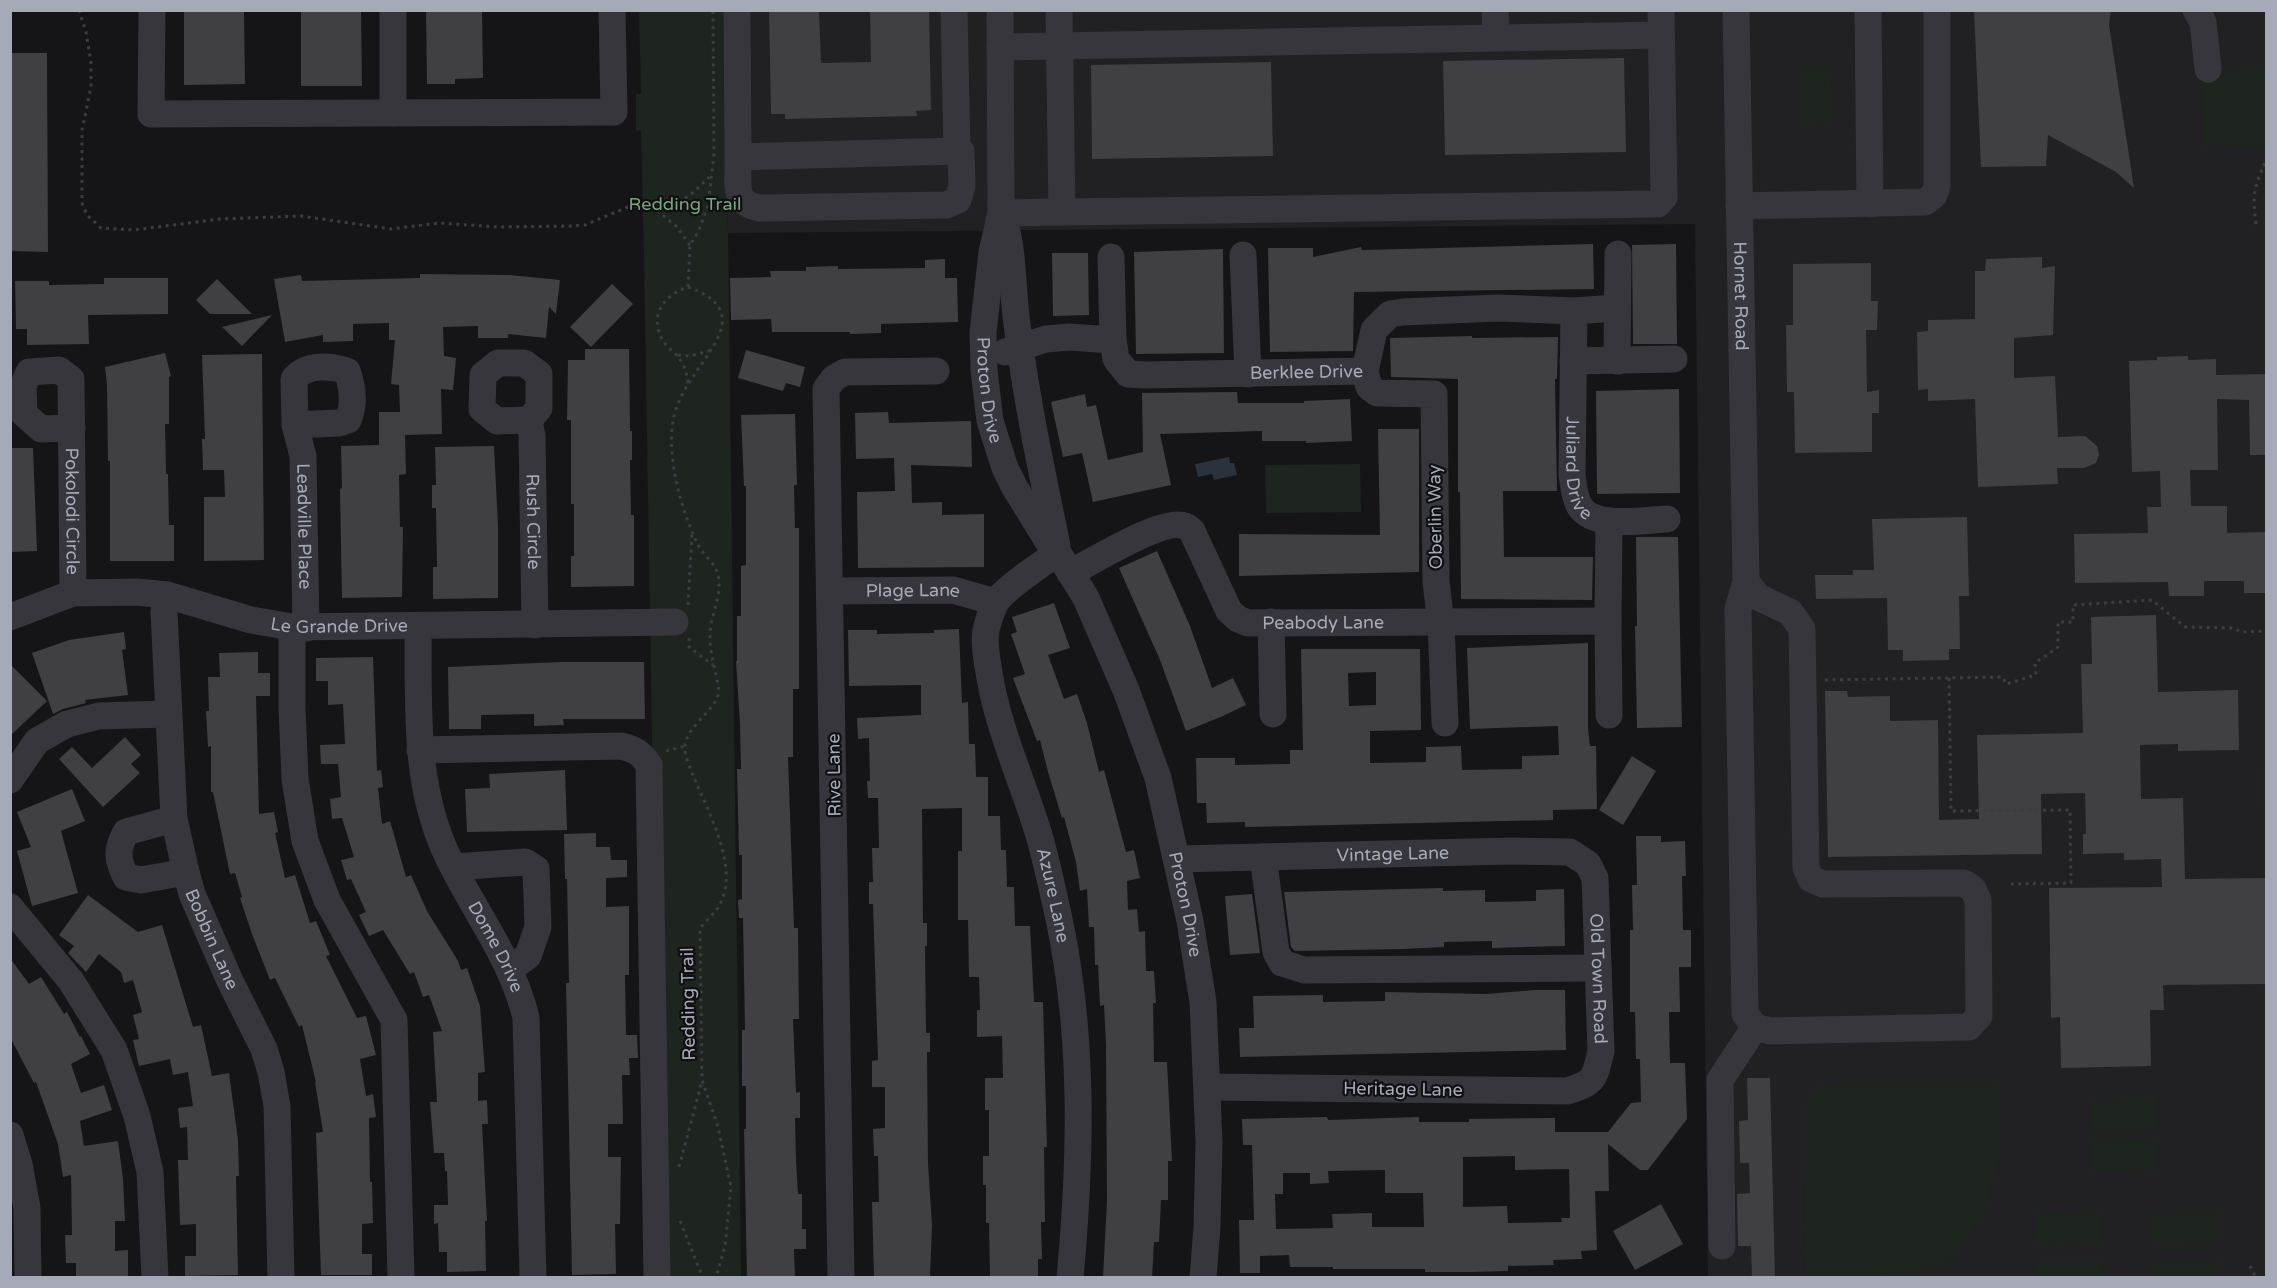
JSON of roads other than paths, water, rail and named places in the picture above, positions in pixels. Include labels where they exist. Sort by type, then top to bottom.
[{"type":"street","points":[[152,10],[152,114],[614,112],[612,10]]},
{"type":"street","points":[[393,10],[393,113]]},
{"type":"street","points":[[737,10],[739,191],[741,201],[749,206],[946,205],[958,200],[962,186],[954,10]]},
{"type":"street","name":"Proton Drive","points":[[1000,10],[1001,213],[992,252],[983,332],[990,421],[1005,468],[1026,508],[1086,598],[1126,690],[1158,778],[1191,921],[1203,1002],[1208,1087],[1207,1216],[1203,1278]]},
{"type":"street","points":[[1059,10],[1062,212]]},
{"type":"street","points":[[1495,10],[1496,37]]},
{"type":"street","name":"Hornet Road","points":[[1736,10],[1746,581],[1738,609],[1745,1014],[1755,1028]]},
{"type":"street","points":[[1868,10],[1870,204]]},
{"type":"street","points":[[1739,206],[1925,202],[1934,195],[1937,186],[1937,10]]},
{"type":"street","points":[[2196,10],[2203,22],[2208,69]]},
{"type":"street","points":[[1000,47],[1496,37],[1661,23],[1664,197],[1658,204],[1001,213]]},
{"type":"street","points":[[738,157],[1002,149]]},
{"type":"street","name":"Proton Drive","points":[[1001,213],[1008,235],[1020,348],[1031,423],[1064,563]]},
{"type":"street","points":[[1617,362],[1618,254]]},
{"type":"street","points":[[1243,255],[1248,374]]},
{"type":"street","points":[[984,357],[1046,339],[1069,337],[1113,340],[1111,257]]},
{"type":"street","name":"Berklee Drive","points":[[1113,340],[1116,359],[1128,374],[1365,371],[1374,330],[1390,314],[1498,308],[1574,311],[1616,308]]},
{"type":"street","name":"Juliard Drive","points":[[1574,311],[1572,475],[1575,496],[1581,509],[1593,517],[1609,522],[1609,715]]},
{"type":"street","points":[[1573,361],[1617,362],[1674,359]]},
{"type":"street","name":"Rive Lane","points":[[841,1278],[826,389],[834,378],[845,372],[936,371]]},
{"type":"street","name":"Oberlin Way","points":[[1365,371],[1369,387],[1377,393],[1434,394],[1436,582],[1441,623],[1445,723]]},
{"type":"street","name":"Rush Circle","points":[[529,420],[532,436],[535,625]]},
{"type":"street","name":"Leadville Place","points":[[295,425],[303,456],[299,627],[292,708],[295,779],[305,841],[327,900],[394,1020],[401,1278]]},
{"type":"street","name":"Pokolodi Circle","points":[[72,428],[73,593]]},
{"type":"street","points":[[1609,522],[1666,519]]},
{"type":"street","name":"Peabody Lane","points":[[1064,563],[1168,525],[1184,525],[1192,531],[1229,611],[1238,619],[1248,623],[1608,621]]},
{"type":"street","points":[[995,602],[1030,571],[1064,563]]},
{"type":"street","points":[[1722,1246],[1720,1080],[1755,1028],[1770,1031],[1969,1027],[1979,1016],[1978,900],[1973,889],[1964,883],[1823,884],[1810,879],[1806,868],[1802,629],[1790,612],[1758,597],[1746,581]]},
{"type":"street","name":"Plage Lane","points":[[831,591],[953,590],[995,602]]},
{"type":"street","name":"Le Grande Drive","points":[[10,617],[73,593],[100,592],[167,594],[251,620],[299,627],[418,627],[684,621]]},
{"type":"street","name":"Bobbin Lane","points":[[167,594],[164,612],[167,714],[174,819],[192,894],[230,981],[264,1049],[271,1072],[277,1106],[281,1278]]},
{"type":"street","name":"Azure Lane","points":[[995,602],[986,630],[990,687],[999,720],[1040,837],[1059,921],[1077,1055],[1077,1197],[1070,1278]]},
{"type":"street","points":[[1271,622],[1273,714]]},
{"type":"street","name":"Dome Drive","points":[[418,627],[420,750],[422,774],[432,817],[454,867],[510,969],[526,1018],[533,1278]]},
{"type":"street","points":[[10,780],[37,741],[67,724],[99,716],[167,714]]},
{"type":"street","points":[[420,750],[621,746],[634,748],[649,765],[657,1278]]},
{"type":"street","points":[[174,819],[126,832],[119,845],[117,860],[126,877],[141,880],[186,872]]},
{"type":"street","name":"Vintage Lane","points":[[1177,859],[1570,852],[1588,864],[1595,878]]},
{"type":"street","points":[[1263,857],[1276,952],[1282,963],[1304,970],[1598,968]]},
{"type":"street","points":[[454,867],[525,862],[536,869],[538,927],[528,956],[510,969]]},
{"type":"street","name":"Old Town Road","points":[[1594,1078],[1601,1051],[1595,878]]},
{"type":"street","points":[[10,907],[71,981],[114,1050],[137,1116],[150,1172],[155,1278]]},
{"type":"street","name":"Heritage Lane","points":[[1208,1087],[1567,1091],[1583,1086],[1594,1078]]},
{"type":"street","points":[[10,1135],[19,1164],[27,1208],[28,1278]]},
{"type":"park label","name":"Redding Trail","points":[[685,204]]}]
